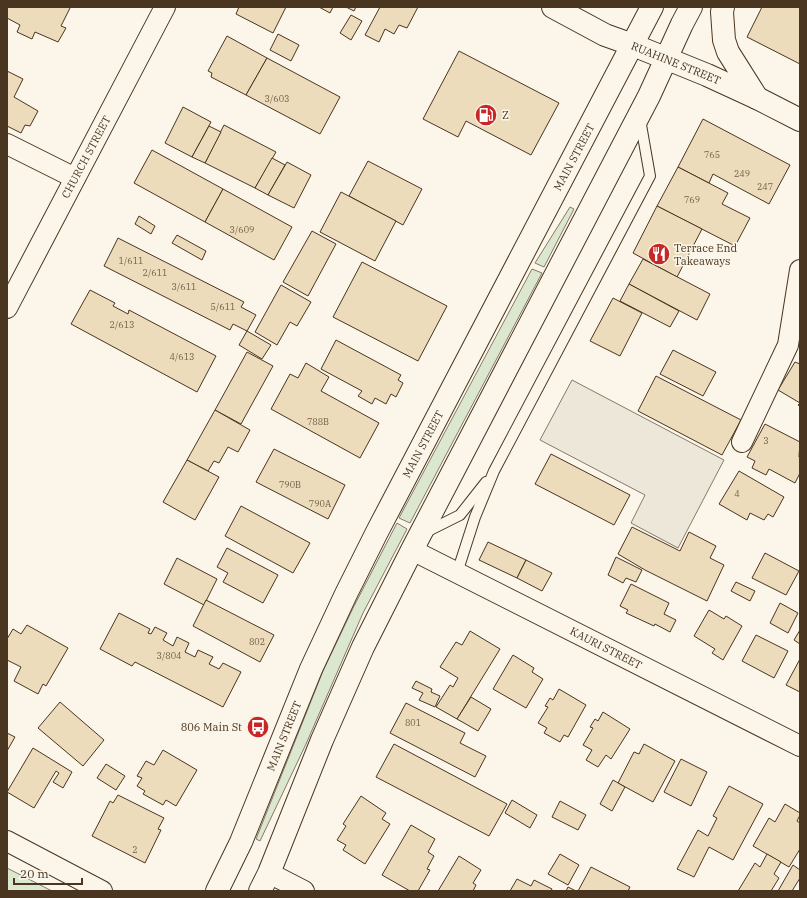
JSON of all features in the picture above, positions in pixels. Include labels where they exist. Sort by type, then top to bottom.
[{"type":"main road","name":"RUAHINE STREET","points":[[552,7],[604,35],[707,75],[800,120]]},
{"type":"main road","name":"MAIN STREET","points":[[217,891],[241,842],[311,669],[346,594],[652,7]]},
{"type":"main road","points":[[264,882],[322,740],[363,647],[416,542],[649,96],[691,7]]},
{"type":"main road","points":[[723,7],[724,40],[728,52],[757,98]]},
{"type":"street","name":"CHURCH STREET","points":[[7,308],[165,7]]},
{"type":"street","points":[[7,144],[75,178]]},
{"type":"street","points":[[742,442],[788,345],[800,270]]},
{"type":"street","name":"KAURI STREET","points":[[416,542],[458,574],[800,746]]},
{"type":"street","points":[[7,841],[102,891]]},
{"type":"street","points":[[264,882],[304,891]]},
{"type":"lane","points":[[458,574],[475,517],[494,471],[650,176],[639,115]]},
{"type":"lane","points":[[416,542],[460,516],[494,471]]},
{"type":"green space","points":[[570,207],[574,209],[544,267],[535,263]]},
{"type":"green space","points":[[532,269],[542,273],[410,523],[399,518]]},
{"type":"green space","points":[[397,523],[407,529],[363,613],[306,744],[260,841],[256,839],[323,671],[353,608]]},
{"type":"green space","points":[[7,868],[52,891],[7,891]]},
{"type":"shaded area","points":[[572,380],[724,460],[678,548],[631,523],[645,495],[540,440]]},
{"type":"building","points":[[7,7],[70,8],[61,26],[66,28],[58,42],[35,32],[32,39],[17,32],[20,25],[7,18]]},
{"type":"building","points":[[239,7],[286,7],[273,33],[236,14]]},
{"type":"building","points":[[319,7],[333,7],[330,13]]},
{"type":"building","points":[[346,7],[356,7],[354,11]]},
{"type":"building","points":[[380,7],[418,7],[407,28],[399,25],[394,34],[385,29],[379,42],[365,35]]},
{"type":"building","points":[[762,7],[800,7],[800,64],[747,37]]},
{"type":"building","points":[[351,15],[362,21],[351,40],[340,33]]},
{"type":"building","points":[[278,34],[299,45],[291,61],[270,50]]},
{"type":"building","points":[[227,36],[267,58],[246,95],[211,77],[212,73],[208,71]]},
{"type":"building","points":[[459,51],[559,103],[531,155],[466,121],[458,137],[423,119]]},
{"type":"building","points":[[267,58],[340,97],[320,134],[246,95]]},
{"type":"building","points":[[7,71],[23,79],[14,97],[38,111],[30,126],[25,125],[21,133],[7,126]]},
{"type":"building","points":[[183,107],[211,122],[192,157],[165,143]]},
{"type":"building","points":[[703,119],[790,165],[769,204],[713,174],[709,183],[678,167]]},
{"type":"building","points":[[224,125],[276,152],[255,188],[205,163]]},
{"type":"building","points":[[209,126],[221,132],[205,163],[192,157]]},
{"type":"building","points":[[152,150],[223,189],[205,222],[134,183]]},
{"type":"building","points":[[272,158],[285,165],[268,195],[255,188]]},
{"type":"building","points":[[368,161],[422,189],[403,225],[349,196]]},
{"type":"building","points":[[287,162],[311,175],[294,208],[268,195]]},
{"type":"building","points":[[678,167],[728,193],[722,204],[750,218],[735,246],[657,206]]},
{"type":"building","points":[[223,189],[292,227],[274,260],[205,222]]},
{"type":"building","points":[[341,192],[396,221],[375,261],[320,232]]},
{"type":"building","points":[[657,206],[702,229],[677,277],[633,253]]},
{"type":"building","points":[[139,216],[155,226],[151,234],[135,224]]},
{"type":"building","points":[[312,231],[336,244],[308,296],[283,282]]},
{"type":"building","points":[[177,235],[206,251],[202,260],[172,243]]},
{"type":"building","points":[[118,238],[244,302],[241,307],[256,315],[247,331],[233,324],[230,330],[104,266]]},
{"type":"building","points":[[643,259],[710,294],[697,320],[629,284]]},
{"type":"building","points":[[362,262],[447,306],[418,361],[333,317]]},
{"type":"building","points":[[629,284],[679,311],[670,327],[620,301]]},
{"type":"building","points":[[281,285],[311,302],[297,326],[290,322],[277,345],[255,332]]},
{"type":"building","points":[[90,290],[115,303],[113,306],[128,314],[129,310],[216,356],[197,392],[71,324]]},
{"type":"building","points":[[613,298],[642,313],[620,356],[590,341]]},
{"type":"building","points":[[247,331],[271,345],[262,359],[239,345]]},
{"type":"building","points":[[336,340],[401,375],[398,380],[403,383],[396,397],[391,394],[386,404],[375,398],[372,404],[358,396],[362,391],[321,369]]},
{"type":"building","points":[[673,350],[716,372],[703,396],[660,374]]},
{"type":"building","points":[[247,352],[273,366],[241,424],[215,410]]},
{"type":"building","points":[[795,362],[800,364],[800,403],[778,390]]},
{"type":"building","points":[[306,363],[329,377],[321,391],[379,423],[360,458],[271,409],[290,374],[298,378]]},
{"type":"building","points":[[656,376],[741,420],[722,455],[638,411]]},
{"type":"building","points":[[215,410],[250,430],[238,452],[228,447],[219,463],[214,461],[208,471],[187,460]]},
{"type":"building","points":[[765,424],[800,442],[800,473],[795,483],[769,469],[766,475],[752,468],[755,461],[747,457]]},
{"type":"building","points":[[274,449],[345,485],[328,519],[256,482]]},
{"type":"building","points":[[551,454],[630,495],[614,525],[535,484]]},
{"type":"building","points":[[187,460],[219,477],[195,520],[163,502]]},
{"type":"building","points":[[739,471],[784,497],[773,517],[768,514],[764,520],[750,513],[747,520],[719,504]]},
{"type":"building","points":[[241,506],[310,543],[293,573],[225,536]]},
{"type":"building","points":[[632,527],[680,551],[689,532],[716,546],[710,558],[724,565],[707,601],[645,570],[618,554]]},
{"type":"building","points":[[488,542],[526,560],[517,578],[479,560]]},
{"type":"building","points":[[227,548],[278,575],[263,603],[223,582],[228,573],[217,567]]},
{"type":"building","points":[[765,553],[799,571],[786,595],[752,578]]},
{"type":"building","points":[[616,557],[642,570],[636,582],[626,578],[623,583],[608,575]]},
{"type":"building","points":[[177,558],[217,579],[204,605],[164,584]]},
{"type":"building","points":[[526,560],[552,573],[542,591],[517,578]]},
{"type":"building","points":[[736,582],[755,591],[750,601],[731,591]]},
{"type":"building","points":[[631,584],[669,603],[664,614],[676,620],[670,632],[655,624],[654,626],[626,613],[628,610],[620,606]]},
{"type":"building","points":[[206,600],[274,635],[260,662],[193,626]]},
{"type":"building","points":[[780,603],[798,613],[788,633],[770,623]]},
{"type":"building","points":[[709,610],[724,619],[726,616],[742,626],[723,660],[712,653],[715,649],[694,636]]},
{"type":"building","points":[[119,613],[150,629],[148,633],[151,634],[155,627],[167,633],[163,640],[173,646],[177,637],[189,643],[185,652],[195,657],[198,650],[213,657],[209,664],[219,669],[223,663],[241,672],[223,707],[135,662],[132,666],[100,649]]},
{"type":"building","points":[[27,625],[68,648],[46,686],[43,684],[38,694],[14,681],[21,667],[7,660],[7,639],[13,629],[21,634]]},
{"type":"building","points":[[800,630],[800,644],[794,640]]},
{"type":"building","points":[[470,631],[500,649],[457,719],[436,707],[450,685],[453,687],[458,678],[440,667],[456,642],[462,645]]},
{"type":"building","points":[[756,635],[788,651],[774,678],[742,661]]},
{"type":"building","points":[[513,655],[534,668],[532,672],[543,679],[526,708],[493,689]]},
{"type":"building","points":[[800,659],[800,692],[786,685]]},
{"type":"building","points":[[416,681],[432,689],[431,692],[440,696],[435,707],[419,700],[423,693],[412,688]]},
{"type":"building","points":[[559,689],[586,705],[568,737],[564,735],[560,742],[544,733],[547,728],[538,723],[548,707],[545,706],[550,698],[553,700]]},
{"type":"building","points":[[471,697],[491,709],[478,731],[457,719]]},
{"type":"building","points":[[60,702],[104,740],[83,766],[38,728]]},
{"type":"building","points":[[406,703],[465,733],[460,743],[486,756],[475,777],[390,733]]},
{"type":"building","points":[[603,712],[630,729],[611,759],[606,755],[598,767],[586,760],[592,750],[583,745],[593,728],[590,727],[595,719],[598,721]]},
{"type":"building","points":[[7,733],[15,737],[7,751]]},
{"type":"building","points":[[394,744],[507,804],[489,836],[376,777]]},
{"type":"building","points":[[644,744],[675,761],[653,802],[618,783],[634,752],[639,754]]},
{"type":"building","points":[[33,748],[72,772],[63,788],[53,782],[59,773],[56,771],[34,808],[7,792]]},
{"type":"building","points":[[163,750],[197,770],[176,806],[166,800],[163,805],[143,794],[145,791],[137,786],[142,778],[137,776],[146,761],[154,765]]},
{"type":"building","points":[[681,759],[707,772],[691,806],[664,792]]},
{"type":"building","points":[[106,764],[125,776],[116,790],[97,778]]},
{"type":"building","points":[[613,780],[625,787],[612,811],[600,804]]},
{"type":"building","points":[[729,786],[763,804],[733,860],[709,847],[694,877],[677,869],[698,830],[708,836],[717,818],[713,816]]},
{"type":"building","points":[[118,795],[164,818],[158,829],[161,830],[145,863],[92,836],[110,801],[113,803]]},
{"type":"building","points":[[361,796],[386,813],[382,819],[390,824],[365,864],[343,850],[346,845],[337,840],[346,826],[343,824]]},
{"type":"building","points":[[512,800],[537,815],[530,828],[505,813]]},
{"type":"building","points":[[560,801],[586,815],[578,830],[552,817]]},
{"type":"building","points":[[785,804],[800,813],[797,821],[800,823],[800,849],[789,867],[753,846],[769,818],[775,822]]},
{"type":"building","points":[[411,825],[435,839],[428,852],[434,856],[427,869],[430,870],[418,891],[410,891],[382,875]]},
{"type":"building","points":[[560,854],[579,865],[568,885],[548,874]]},
{"type":"building","points":[[767,854],[781,862],[774,874],[779,878],[771,891],[738,891],[755,863],[760,867]]},
{"type":"building","points":[[459,856],[481,870],[473,883],[476,885],[473,891],[438,891]]},
{"type":"building","points":[[793,865],[800,870],[800,878],[792,891],[778,891]]},
{"type":"building","points":[[591,867],[630,887],[628,891],[578,891]]},
{"type":"building","points":[[517,879],[531,886],[534,880],[552,889],[551,891],[510,891]]},
{"type":"building","points":[[568,887],[576,891],[566,891]]},
{"type":"place","name":"Z","points":[[486,115]]},
{"type":"place","name":"Terrace End Takeaways","points":[[659,254]]},
{"type":"place","name":"806 Main St","points":[[258,727]]}]
